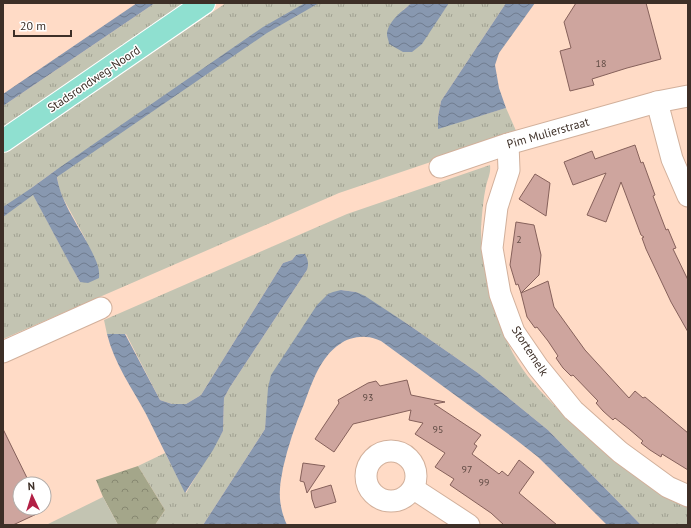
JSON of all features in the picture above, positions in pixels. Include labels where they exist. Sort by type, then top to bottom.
[{"type":"main road","name":"Stadsrondweg-Noord","points":[[3,141],[204,3]]},
{"type":"street","name":"Pim Mulierstraat","points":[[440,167],[508,144],[657,102],[688,96]]},
{"type":"street","points":[[657,102],[672,158],[688,196]]},
{"type":"street","name":"Stortemelk","points":[[508,144],[509,170],[497,207],[492,248],[500,294],[514,332],[538,367],[574,410],[620,452],[668,487],[688,496]]},
{"type":"street","points":[[3,352],[101,308]]},
{"type":"street","points":[[414,489],[469,525]]},
{"type":"green space","points":[[155,3],[188,3],[3,129],[3,106]]},
{"type":"green space","points":[[226,3],[412,3],[403,10],[435,23],[449,3],[506,3],[441,101],[438,117],[438,128],[506,108],[517,133],[339,193],[3,339],[3,153]],"holes":[[[56,170],[59,188],[86,240],[80,282],[30,189]]]},
{"type":"green space","points":[[490,165],[490,173],[486,186],[482,212],[481,236],[486,275],[490,291],[502,328],[513,354],[534,383],[564,415],[688,497],[688,525],[641,525],[548,430],[478,373],[409,325],[356,292],[341,290],[266,420],[265,429],[203,525],[155,525],[165,510],[138,466],[165,453],[186,493],[223,431],[224,398],[307,270],[296,255],[292,260],[283,263],[201,395],[186,404],[172,404],[160,400],[126,334],[107,334],[104,320],[347,214]]},
{"type":"green space","points":[[138,466],[165,510],[155,525],[118,525],[96,480]]},
{"type":"green space","points":[[103,497],[118,525],[46,525]]},
{"type":"water","points":[[137,3],[155,3],[3,106],[3,94]]},
{"type":"water","points":[[305,3],[319,3],[267,33],[57,177],[62,197],[96,261],[99,271],[99,278],[88,283],[80,282],[33,195],[3,217],[3,207],[263,27]]},
{"type":"water","points":[[412,3],[449,3],[422,44],[412,52],[403,52],[389,44],[387,35],[390,26],[396,17]]},
{"type":"water","points":[[506,3],[535,3],[499,53],[495,65],[499,88],[506,108],[438,129],[438,117],[441,101]]},
{"type":"water","points":[[305,254],[307,258],[307,270],[230,387],[224,398],[223,431],[213,450],[185,493],[146,414],[114,355],[107,334],[125,334],[160,400],[172,404],[186,404],[201,395],[283,263],[292,260],[296,255]]},
{"type":"water","points":[[341,290],[356,292],[365,296],[478,373],[548,430],[641,525],[607,525],[538,457],[515,439],[381,341],[372,338],[359,337],[345,341],[333,349],[322,363],[310,388],[292,436],[281,478],[280,503],[287,525],[203,525],[265,429],[268,388],[271,375],[317,305],[328,294]]},
{"type":"building","points":[[576,3],[646,3],[661,59],[592,79],[594,85],[570,91],[560,51],[571,48],[564,22]]},
{"type":"building","points":[[635,145],[641,163],[643,162],[655,195],[653,196],[666,230],[668,229],[676,248],[673,249],[688,280],[688,332],[671,302],[646,249],[642,238],[644,237],[641,235],[621,182],[606,222],[587,215],[606,173],[573,185],[564,162],[592,151],[595,159]]},
{"type":"building","points":[[535,174],[550,183],[546,216],[519,199]]},
{"type":"building","points":[[516,222],[534,225],[541,255],[539,275],[521,293],[518,284],[516,285],[510,265]]},
{"type":"building","points":[[548,281],[554,307],[585,350],[629,398],[635,391],[643,398],[645,397],[688,433],[688,470],[662,454],[661,457],[641,443],[643,441],[629,429],[615,418],[613,420],[603,411],[596,403],[598,401],[573,375],[571,376],[563,368],[556,358],[558,356],[548,341],[537,327],[535,328],[527,317],[521,293]]},
{"type":"building","points":[[407,380],[411,395],[445,402],[434,404],[481,435],[474,444],[477,446],[472,454],[499,474],[502,471],[508,476],[519,460],[534,472],[519,493],[557,525],[504,525],[491,513],[450,485],[454,479],[435,467],[445,453],[415,434],[423,423],[409,420],[411,410],[353,424],[334,452],[315,439],[339,403],[338,400],[368,383],[376,381],[380,386]]},
{"type":"building","points":[[3,429],[26,476],[12,476],[12,516],[32,516],[13,525],[3,525]]},
{"type":"building","points":[[303,463],[325,466],[307,493],[304,482],[300,481]]},
{"type":"building","points":[[331,485],[336,502],[315,508],[311,491]]}]
